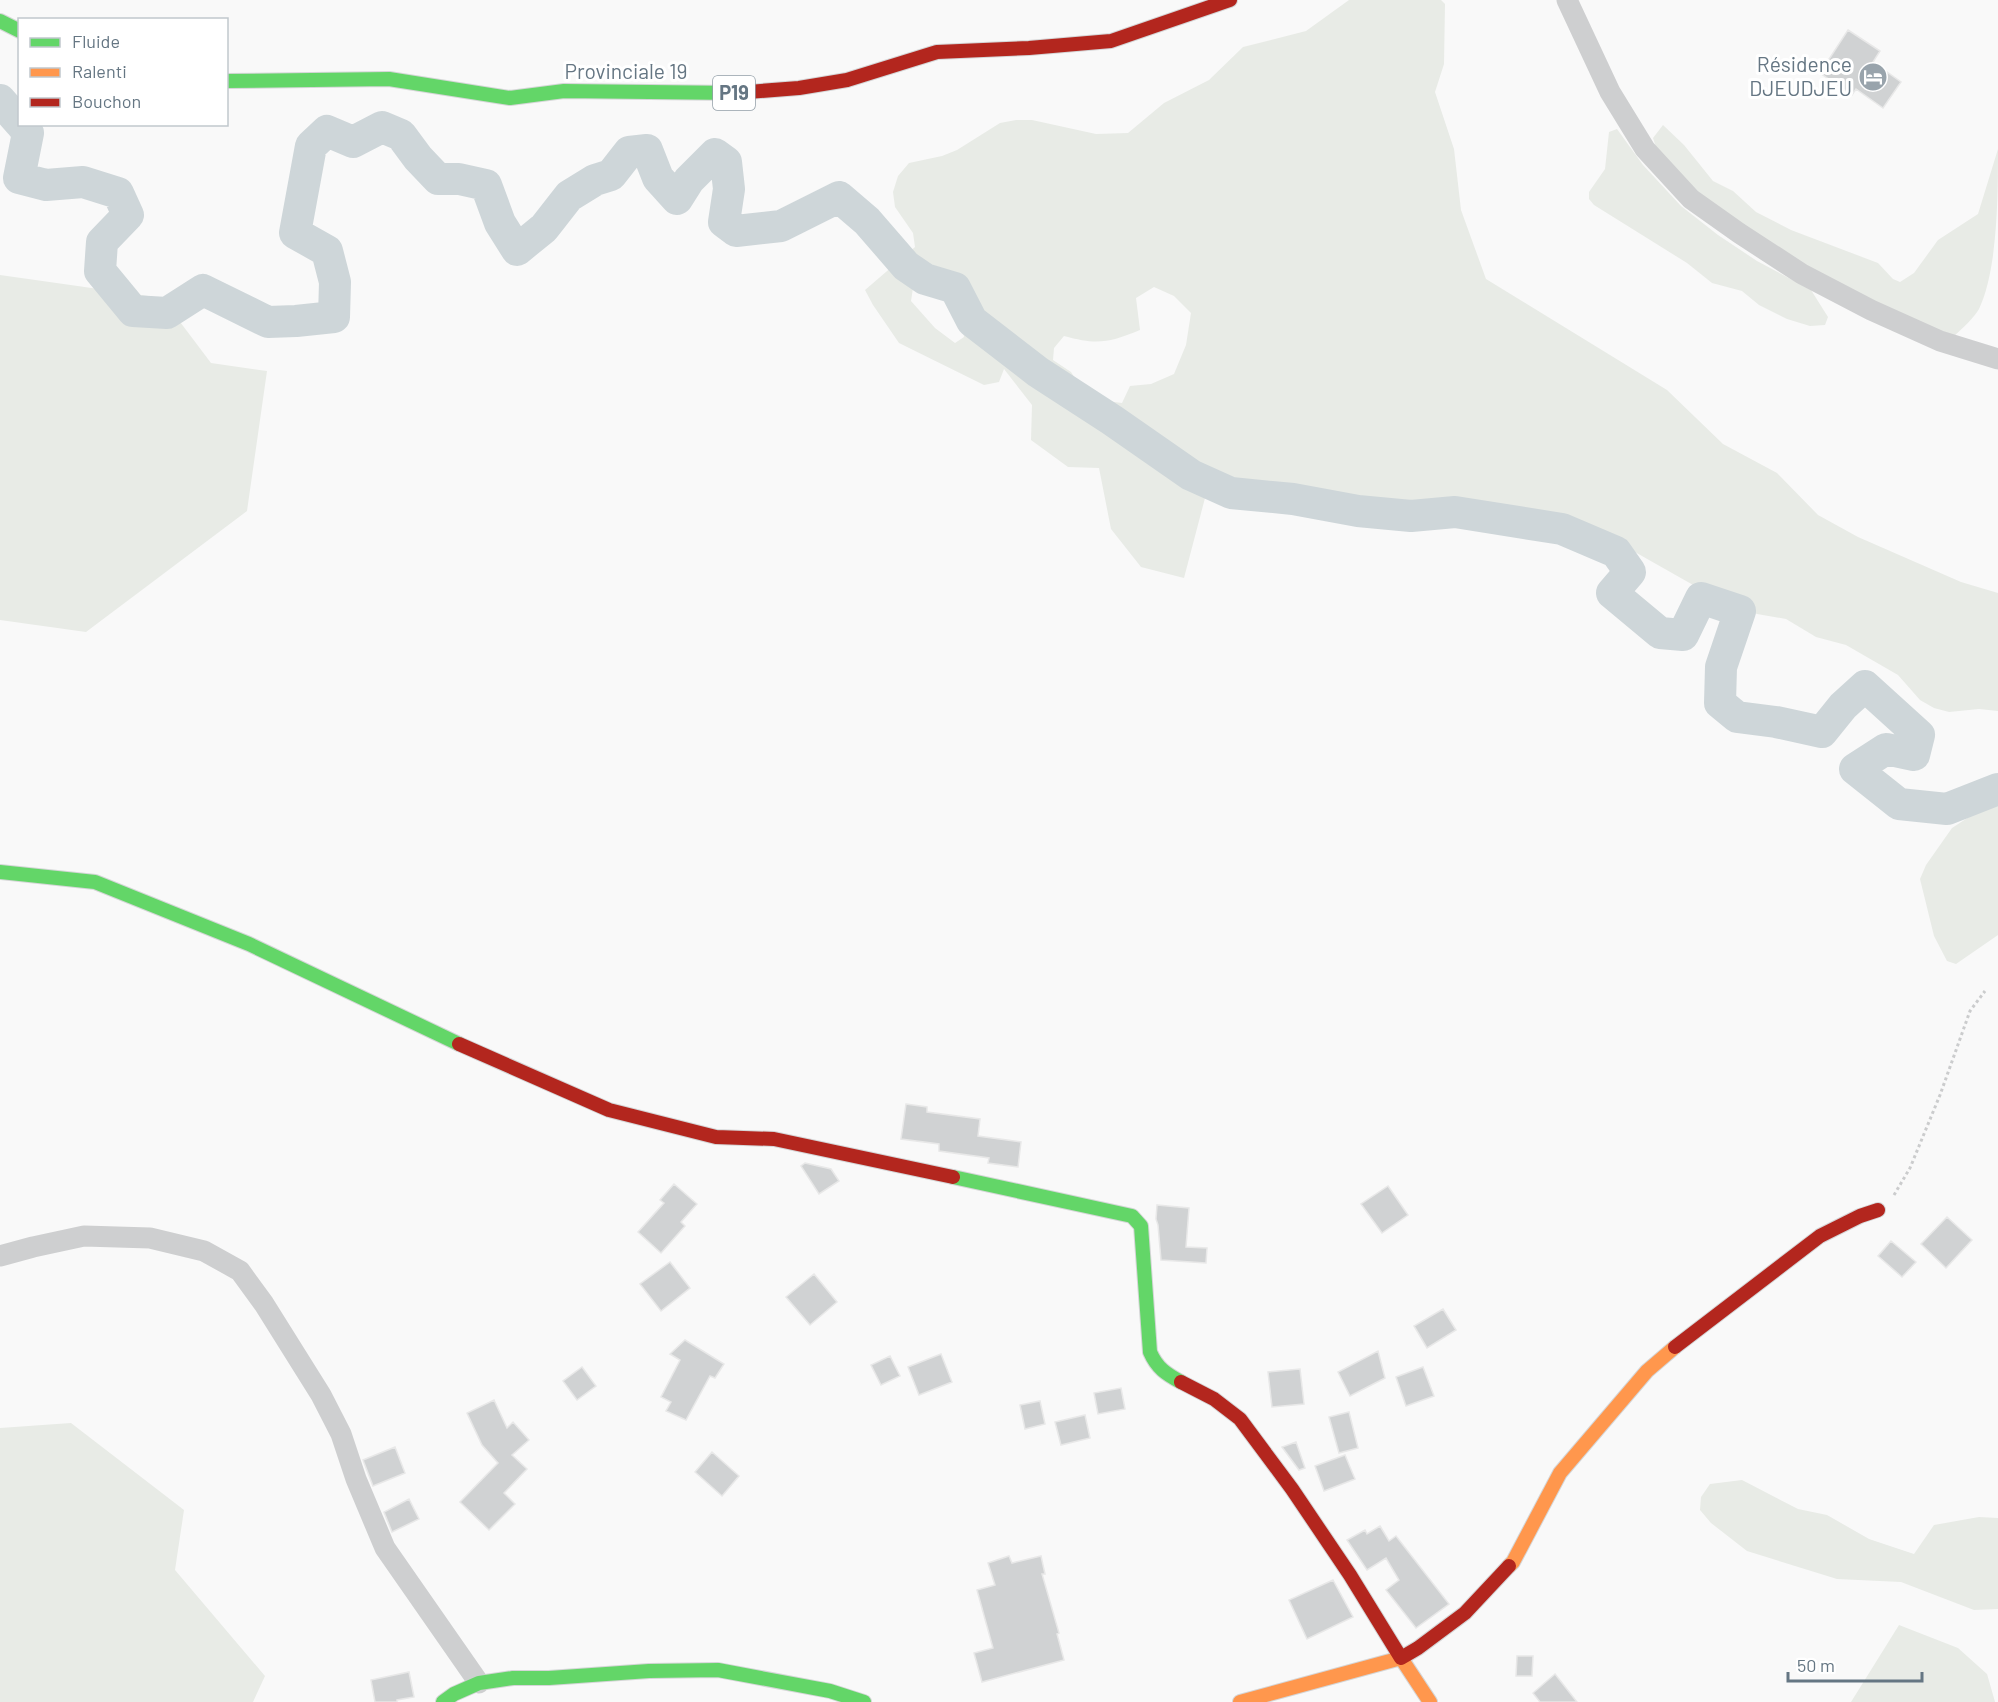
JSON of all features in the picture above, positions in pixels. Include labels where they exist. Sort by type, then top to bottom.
[{"type":"street","name":"Provinciale 19","points":[[228,81],[389,79],[510,98],[564,91],[725,94],[799,88],[847,80],[937,52],[1029,48],[1111,41],[1230,0]]},
{"type":"street","points":[[1567,0],[1610,92],[1645,149],[1691,199],[1802,274],[1871,310],[1940,341],[1998,359]]},
{"type":"street","points":[[0,21],[18,30]]},
{"type":"street","points":[[0,872],[95,882],[249,944],[493,1060],[609,1110],[716,1137],[774,1139],[1132,1216],[1141,1226],[1149,1352],[1155,1364],[1166,1374],[1214,1399],[1240,1419],[1292,1489],[1350,1575],[1430,1702]]},
{"type":"street","points":[[1240,1702],[1401,1658],[1465,1613],[1513,1562],[1560,1473],[1647,1371],[1820,1236],[1860,1216],[1878,1210]]},
{"type":"street","points":[[0,1256],[33,1246],[84,1236],[150,1238],[204,1251],[240,1271],[264,1304],[321,1395],[341,1434],[356,1479],[386,1548],[479,1683]]},
{"type":"street","points":[[443,1702],[454,1694],[479,1683],[513,1678],[718,1670],[830,1691],[864,1702]]},
{"type":"path","points":[[1878,1210],[1892,1199],[1910,1168],[1940,1095],[1970,1011],[1985,991]]},
{"type":"shaded area","points":[[1349,0],[1441,0],[1445,4],[1444,64],[1435,92],[1454,149],[1461,210],[1486,279],[1667,390],[1723,444],[1777,473],[1818,515],[1858,537],[1961,582],[1998,593],[1998,711],[1979,709],[1949,712],[1934,708],[1920,700],[1898,675],[1846,645],[1816,637],[1786,619],[1757,614],[1702,590],[1619,543],[1529,512],[1381,505],[1291,494],[1230,483],[1205,498],[1184,578],[1141,567],[1111,529],[1099,468],[1068,467],[1031,440],[1032,405],[1004,369],[999,382],[984,385],[899,343],[865,290],[915,247],[913,233],[895,207],[893,192],[898,176],[909,163],[942,156],[957,150],[1000,123],[1016,120],[1032,120],[1096,134],[1128,133],[1164,103],[1209,80],[1243,47],[1306,31]],"holes":[[[1154,287],[1174,296],[1191,313],[1186,345],[1174,374],[1151,384],[1130,386],[1122,403],[1086,395],[1071,372],[1053,360],[1054,348],[1064,336],[1085,341],[1102,341],[1119,338],[1140,330],[1136,298]],[[913,288],[944,296],[962,324],[964,337],[955,343],[935,328],[911,301]]]},
{"type":"shaded area","points":[[1663,125],[1684,145],[1713,181],[1733,191],[1756,212],[1791,230],[1878,263],[1893,279],[1900,282],[1914,273],[1938,240],[1978,214],[1998,149],[1996,231],[1990,273],[1979,309],[1954,336],[1877,306],[1828,281],[1697,197],[1658,153],[1653,138]]},
{"type":"shaded area","points":[[1617,129],[1643,165],[1681,206],[1718,235],[1757,261],[1811,290],[1828,317],[1825,325],[1810,326],[1787,319],[1759,305],[1742,291],[1712,283],[1687,263],[1594,205],[1589,199],[1589,192],[1605,169],[1609,132]]},
{"type":"shaded area","points":[[0,275],[162,298],[211,363],[267,371],[247,511],[86,632],[0,620]]},
{"type":"shaded area","points":[[1998,798],[1998,935],[1956,964],[1947,961],[1934,936],[1920,879],[1926,865],[1952,828]]},
{"type":"shaded area","points":[[71,1423],[184,1510],[175,1570],[265,1676],[253,1702],[0,1702],[0,1428]]},
{"type":"shaded area","points":[[1742,1480],[1798,1509],[1827,1515],[1869,1539],[1914,1554],[1934,1525],[1979,1517],[1998,1518],[1998,1609],[1974,1610],[1901,1582],[1837,1579],[1747,1551],[1711,1523],[1700,1510],[1701,1497],[1710,1484]]},
{"type":"shaded area","points":[[1899,1625],[1958,1648],[1987,1674],[1995,1702],[1851,1702]]},
{"type":"building","points":[[1848,30],[1880,51],[1873,62],[1901,82],[1883,108],[1856,89],[1852,95],[1820,73]]},
{"type":"building","points":[[906,1104],[927,1107],[927,1112],[980,1119],[978,1136],[1021,1142],[1018,1167],[988,1163],[989,1158],[939,1151],[939,1144],[901,1139]]},
{"type":"building","points":[[805,1163],[831,1169],[839,1181],[819,1194],[801,1166]]},
{"type":"building","points":[[674,1184],[697,1204],[681,1222],[685,1226],[661,1253],[638,1232],[664,1203],[660,1200]]},
{"type":"building","points":[[1388,1186],[1408,1215],[1382,1233],[1361,1204]]},
{"type":"building","points":[[1157,1205],[1189,1208],[1186,1247],[1207,1248],[1206,1263],[1161,1260],[1156,1219]]},
{"type":"building","points":[[1947,1217],[1972,1240],[1946,1268],[1921,1244]]},
{"type":"building","points":[[1891,1241],[1916,1262],[1902,1277],[1878,1256]]},
{"type":"building","points":[[670,1262],[690,1288],[661,1311],[640,1284]]},
{"type":"building","points":[[814,1274],[837,1302],[810,1325],[786,1297]]},
{"type":"building","points":[[1443,1309],[1456,1330],[1427,1348],[1414,1326]]},
{"type":"building","points":[[685,1340],[724,1364],[715,1378],[710,1376],[686,1420],[666,1411],[671,1402],[661,1397],[680,1360],[670,1354]]},
{"type":"building","points":[[1378,1351],[1385,1378],[1350,1396],[1338,1372]]},
{"type":"building","points":[[941,1354],[952,1382],[919,1395],[908,1367]]},
{"type":"building","points":[[890,1356],[900,1376],[881,1385],[871,1365]]},
{"type":"building","points":[[582,1367],[596,1386],[577,1400],[563,1381]]},
{"type":"building","points":[[1423,1367],[1434,1396],[1406,1406],[1396,1377]]},
{"type":"building","points":[[1300,1369],[1304,1404],[1272,1407],[1268,1372]]},
{"type":"building","points":[[1121,1388],[1125,1409],[1098,1414],[1094,1393]]},
{"type":"building","points":[[494,1400],[507,1428],[513,1422],[529,1440],[512,1455],[527,1469],[504,1493],[515,1504],[489,1530],[460,1502],[498,1463],[482,1445],[467,1413]]},
{"type":"building","points":[[1040,1401],[1045,1424],[1025,1429],[1020,1405]]},
{"type":"building","points":[[1349,1412],[1358,1448],[1339,1453],[1329,1417]]},
{"type":"building","points":[[1085,1415],[1090,1438],[1061,1445],[1055,1422]]},
{"type":"building","points":[[1296,1442],[1305,1468],[1299,1470],[1282,1447]]},
{"type":"building","points":[[395,1447],[405,1473],[373,1486],[363,1460]]},
{"type":"building","points":[[712,1452],[739,1476],[722,1496],[695,1472]]},
{"type":"building","points":[[1345,1455],[1355,1479],[1324,1491],[1315,1466]]},
{"type":"building","points":[[409,1499],[419,1519],[392,1532],[384,1512]]},
{"type":"building","points":[[1380,1526],[1389,1541],[1396,1536],[1449,1604],[1416,1628],[1386,1590],[1399,1580],[1386,1558],[1367,1570],[1347,1540],[1365,1530],[1367,1534]]},
{"type":"building","points":[[1009,1556],[1012,1563],[1041,1556],[1045,1574],[1042,1574],[1059,1633],[1057,1634],[1064,1660],[982,1682],[974,1653],[993,1648],[977,1590],[995,1585],[988,1563]]},
{"type":"building","points":[[1333,1580],[1353,1617],[1307,1639],[1289,1600]]},
{"type":"building","points":[[1517,1656],[1533,1656],[1532,1676],[1516,1676]]},
{"type":"building","points":[[409,1672],[414,1697],[397,1700],[397,1702],[375,1702],[371,1680]]},
{"type":"building","points":[[1555,1674],[1577,1702],[1540,1702],[1533,1693]]},
{"type":"waterway","points":[[0,100],[18,121]]},
{"type":"waterway","points":[[23,126],[28,133],[19,178],[46,185],[83,182],[118,193],[128,215],[102,242],[100,271],[133,311],[167,313],[203,290],[268,322],[334,317],[335,282],[327,251],[295,233],[311,146],[327,131],[353,142],[382,127],[401,135],[438,179],[459,179],[486,185],[500,223],[517,250],[544,228],[569,196],[595,180],[611,175],[629,152],[647,150],[658,178],[677,199],[689,180],[715,154],[726,162],[729,189],[724,222],[736,231],[781,226],[839,197],[867,221],[906,266],[925,279],[955,288],[972,321],[1038,372],[1191,475],[1231,493],[1293,499],[1358,511],[1411,516],[1455,512],[1562,529],[1616,552],[1630,572],[1612,593],[1660,633],[1683,635],[1701,598],[1740,611],[1721,667],[1720,703],[1737,717],[1776,722],[1822,732],[1843,706],[1865,686],[1919,735],[1914,755],[1886,749],[1855,769],[1899,804],[1947,809],[1998,789]]},
{"type":"traffic: fast","points":[[0,21],[18,30]]},
{"type":"traffic: fast","points":[[228,81],[389,79],[510,98],[564,91],[735,93]]},
{"type":"traffic: fast","points":[[0,872],[95,882],[249,944],[459,1044]]},
{"type":"traffic: fast","points":[[953,1177],[1132,1216],[1141,1226],[1150,1352],[1162,1370],[1181,1382]]},
{"type":"traffic: fast","points":[[443,1702],[454,1694],[479,1683],[513,1678],[718,1670],[830,1691],[864,1702]]},
{"type":"traffic: slow","points":[[1509,1566],[1560,1473],[1647,1371],[1675,1347]]},
{"type":"traffic: slow","points":[[1240,1702],[1401,1658],[1430,1702]]},
{"type":"traffic: jam","points":[[735,93],[799,88],[847,80],[937,52],[1029,48],[1111,41],[1230,0]]},
{"type":"traffic: jam","points":[[459,1044],[609,1110],[716,1137],[774,1139],[953,1177]]},
{"type":"traffic: jam","points":[[1675,1347],[1820,1236],[1860,1216],[1878,1210]]},
{"type":"traffic: jam","points":[[1181,1382],[1214,1399],[1240,1419],[1292,1489],[1350,1575],[1401,1658],[1465,1613],[1509,1566]]},
{"type":"place","name":"Résidence DJEUDJEU","points":[[1873,77]]}]
